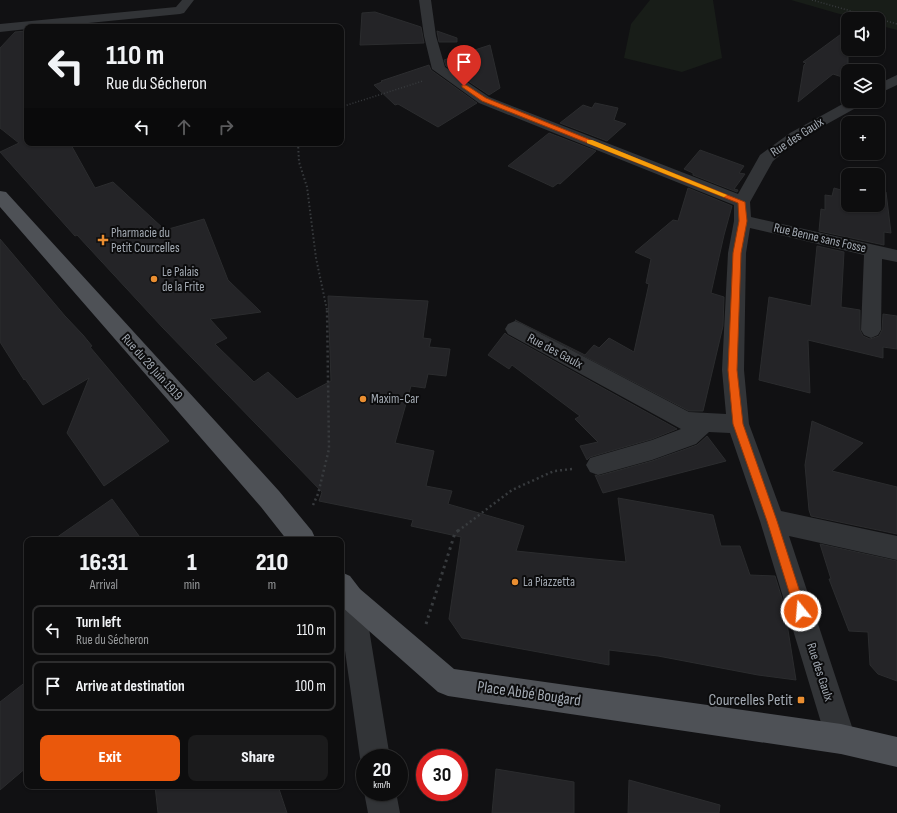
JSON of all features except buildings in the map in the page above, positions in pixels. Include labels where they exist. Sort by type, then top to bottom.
[{"type":"main road","name":"Rue du 28 Juin 1919","points":[[0,196],[270,499],[301,537]]},
{"type":"main road","name":"Place Abbé Bougard","points":[[346,591],[448,682],[841,739],[897,752]]},
{"type":"street","points":[[40,24],[180,10],[188,0]]},
{"type":"street","points":[[425,0],[430,36],[439,69],[443,72]]},
{"type":"street","points":[[0,28],[24,26]]},
{"type":"street","name":"Rue Benne sans Fosse","points":[[443,72],[484,100],[742,211],[897,256]]},
{"type":"street","points":[[885,86],[897,79]]},
{"type":"street","name":"Rue des Gaulx","points":[[841,739],[772,521],[738,424],[733,370],[737,253],[742,211],[766,158],[795,136],[845,108]]},
{"type":"street","points":[[872,330],[873,250]]},
{"type":"street","name":"Rue des Gaulx","points":[[515,329],[686,421],[738,424]]},
{"type":"street","points":[[598,465],[652,450],[688,437],[704,422]]},
{"type":"street","points":[[772,521],[897,548]]},
{"type":"street","name":"Place Abbé Bougard","points":[[346,591],[373,749]]},
{"type":"street","points":[[382,801],[384,813]]},
{"type":"path","points":[[812,0],[897,24]]},
{"type":"path","points":[[344,106],[409,86],[443,72]]},
{"type":"path","points":[[298,146],[299,162],[307,187],[316,258],[327,309],[329,379],[329,449],[318,494],[302,537]]},
{"type":"path","points":[[416,654],[455,533],[512,490],[554,471],[598,465]]},
{"type":"shaded area","points":[[650,0],[713,0],[722,58],[682,72],[624,58],[631,24]]},
{"type":"shaded area","points":[[791,0],[897,0],[897,30],[885,27],[885,12],[841,12],[841,14]]},
{"type":"slow traffic","points":[[590,142],[724,195]]},
{"type":"place","name":"Pharmacie du Petit Courcelles","points":[[103,240]]},
{"type":"place","name":"Le Palais de la Frite","points":[[154,279]]},
{"type":"place","name":"Maxim-Car","points":[[363,399]]},
{"type":"place","name":"La Piazzetta","points":[[515,582]]},
{"type":"place","name":"Courcelles Petit","points":[[801,700]]},
{"type":"route","points":[[464,86],[484,100],[742,202],[743,221],[737,253],[733,370],[738,424],[772,521],[801,611]]}]
